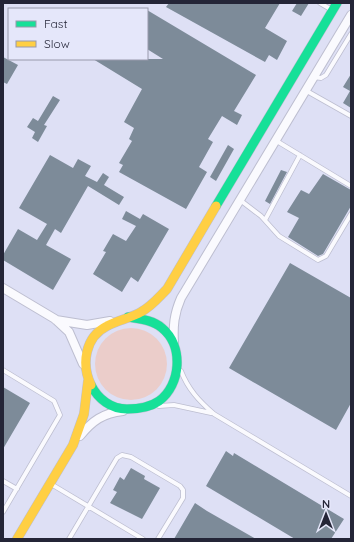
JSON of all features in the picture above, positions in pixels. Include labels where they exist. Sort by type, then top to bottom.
[{"type":"street","points":[[128,318],[155,303],[167,289],[335,7]]},
{"type":"street","points":[[17,539],[73,445],[95,419],[108,413],[131,411],[151,406],[166,396],[175,381],[178,363],[173,328],[175,312],[275,140],[351,15]]},
{"type":"street","points":[[3,288],[55,320],[69,332],[81,356],[87,377],[95,393],[105,402],[117,408],[131,411]]},
{"type":"street","points":[[55,320],[87,325],[128,318],[147,320],[164,330],[175,346]]},
{"type":"street","points":[[73,445],[86,412],[87,377],[85,356],[91,340],[103,327],[118,320]]},
{"type":"lane","points":[[320,3],[335,7]]},
{"type":"lane","points":[[313,77],[317,78],[326,75],[351,34]]},
{"type":"lane","points":[[305,90],[351,116]]},
{"type":"lane","points":[[275,140],[351,186]]},
{"type":"lane","points":[[265,220],[300,155]]},
{"type":"lane","points":[[240,200],[265,220],[279,236],[316,259],[321,260],[326,256],[351,214]]},
{"type":"lane","points":[[178,363],[186,385],[199,402],[214,414],[351,496]]},
{"type":"lane","points":[[3,370],[54,401],[60,415],[3,512]]},
{"type":"lane","points":[[151,406],[174,405],[214,414]]},
{"type":"lane","points":[[69,539],[117,458],[122,455],[131,457],[180,486],[183,490],[183,498],[158,539]]},
{"type":"lane","points":[[3,481],[17,489]]},
{"type":"lane","points":[[50,483],[143,539]]},
{"type":"shaded area","points":[[131,328],[151,334],[161,344],[167,364],[161,384],[151,394],[131,400],[111,394],[101,384],[95,364],[101,344],[111,334]]},
{"type":"building","points":[[169,3],[280,3],[265,28],[287,41],[277,60],[269,55],[265,62],[166,7]]},
{"type":"building","points":[[297,3],[309,3],[301,16],[292,11]]},
{"type":"building","points":[[148,11],[256,75],[234,111],[242,115],[237,125],[222,116],[208,139],[213,142],[199,167],[207,172],[186,209],[119,172],[123,165],[119,163],[132,141],[129,139],[134,128],[124,122],[142,89],[95,60],[163,59],[148,50]]},
{"type":"building","points":[[3,57],[18,65],[7,84],[3,82]]},
{"type":"building","points":[[351,74],[351,108],[343,103],[350,91],[343,87]]},
{"type":"building","points":[[53,96],[60,100],[44,125],[47,126],[38,142],[32,138],[35,132],[27,127],[33,118],[38,121]]},
{"type":"building","points":[[228,145],[234,149],[216,181],[210,177]]},
{"type":"building","points":[[50,155],[73,168],[78,159],[91,166],[85,176],[97,182],[103,173],[109,177],[104,185],[124,197],[119,205],[88,186],[61,233],[55,229],[46,245],[71,259],[53,290],[3,260],[3,255],[18,229],[37,240],[47,224],[19,208]]},
{"type":"building","points":[[281,170],[287,172],[270,204],[265,201]]},
{"type":"building","points":[[323,174],[351,190],[351,206],[323,254],[318,256],[288,237],[299,218],[287,212],[301,190],[309,194]]},
{"type":"building","points":[[126,211],[140,219],[143,214],[169,229],[138,282],[131,277],[122,292],[93,274],[106,252],[103,251],[113,234],[126,241],[136,226],[122,219]]},
{"type":"building","points":[[290,263],[351,298],[351,403],[336,430],[229,368]]},
{"type":"building","points":[[3,387],[30,403],[3,449]]},
{"type":"building","points":[[226,451],[233,456],[234,453],[344,519],[331,539],[295,539],[206,486]]},
{"type":"building","points":[[131,468],[145,476],[144,479],[160,488],[142,519],[110,503],[117,492],[113,490],[120,477],[124,480]]},
{"type":"building","points":[[195,503],[207,511],[256,539],[174,539]]},
{"type":"traffic: fast","points":[[216,206],[337,3]]},
{"type":"traffic: fast","points":[[91,385],[101,399],[110,405],[121,409],[143,408],[151,405],[159,401],[172,385],[177,365],[177,355],[169,336],[155,323],[128,317]]},
{"type":"traffic: slow","points":[[91,385],[86,368],[86,360],[87,352],[94,337],[107,326],[145,310],[167,289],[216,206]]},
{"type":"traffic: slow","points":[[17,539],[73,445],[84,414],[88,381]]}]
